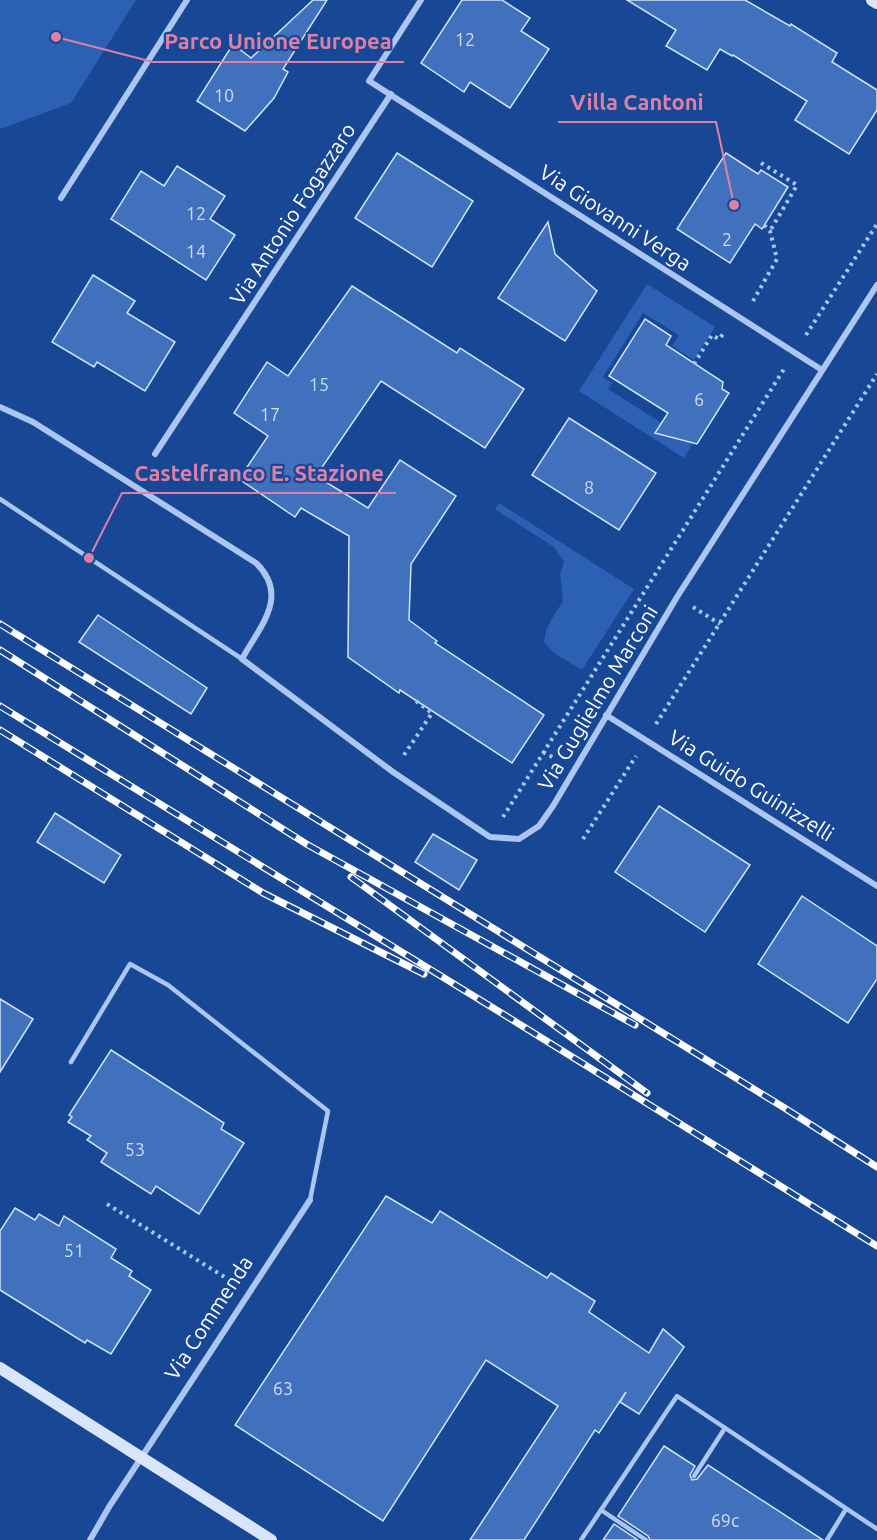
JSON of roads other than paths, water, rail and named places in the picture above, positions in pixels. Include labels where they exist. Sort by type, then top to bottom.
[{"type":"street","points":[[61,198],[187,0]]},
{"type":"street","points":[[391,94],[369,81],[421,0]]},
{"type":"street","points":[[872,0],[877,3]]},
{"type":"street","name":"Via Giovanni Verga","points":[[391,94],[822,370]]},
{"type":"street","name":"Via Antonio Fogazzaro","points":[[155,454],[391,94]]},
{"type":"street","name":"Via Guglielmo Marconi","points":[[242,659],[393,772],[490,837],[519,839],[539,826],[553,806],[677,597],[877,285]]},
{"type":"street","points":[[0,408],[33,422],[256,563],[267,574],[271,585],[270,609],[242,659]]},
{"type":"street","name":"Via Guido Guinizzelli","points":[[606,715],[877,886]]},
{"type":"street","name":"Via Commenda","points":[[90,1540],[109,1507],[310,1200]]},
{"type":"street","points":[[0,1368],[271,1540]]},
{"type":"lane","points":[[0,499],[242,659]]},
{"type":"lane","points":[[71,1062],[130,964],[168,985],[328,1111],[310,1200]]},
{"type":"lane","points":[[581,1540],[677,1395],[877,1530]]},
{"type":"lane","points":[[694,1476],[725,1428]]},
{"type":"lane","points":[[826,1540],[846,1509]]},
{"type":"lane","points":[[601,1510],[646,1540]]},
{"type":"railway","points":[[0,624],[877,1167]]},
{"type":"railway","points":[[0,650],[308,845],[635,1025]]},
{"type":"railway","points":[[0,706],[877,1246]]},
{"type":"railway","points":[[0,730],[263,893],[424,974]]},
{"type":"railway","points":[[351,877],[647,1093]]},
{"type":"place","name":"Parco Unione Europea","points":[[56,37]]},
{"type":"place","name":"Villa Cantoni","points":[[734,205]]},
{"type":"place","name":"Castelfranco E. Stazione","points":[[89,558]]}]
